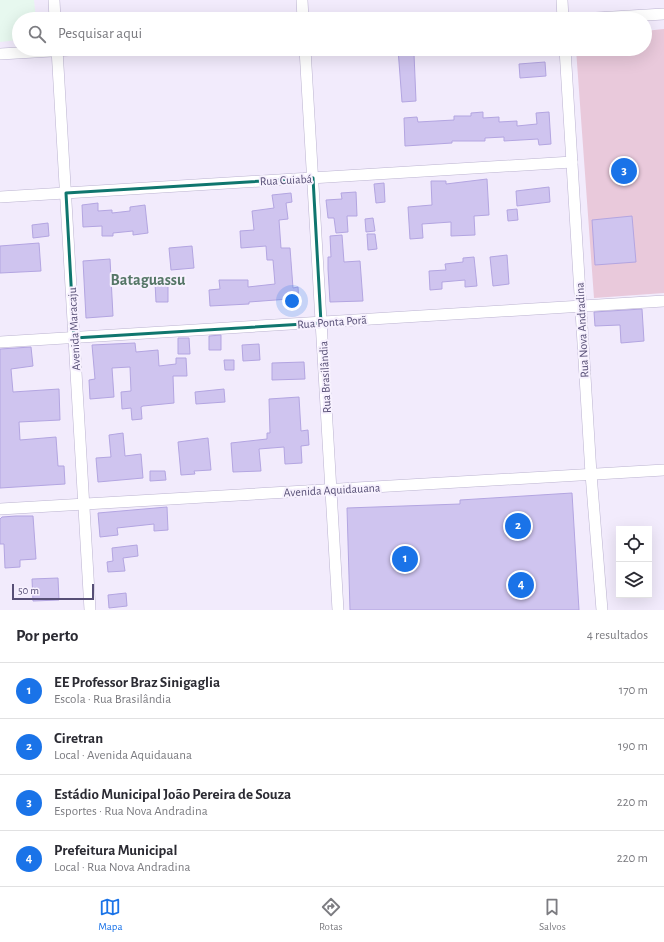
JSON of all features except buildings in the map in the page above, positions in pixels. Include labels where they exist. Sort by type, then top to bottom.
[{"type":"street","points":[[54,0],[55,12]]},
{"type":"street","points":[[302,0],[303,12]]},
{"type":"street","points":[[562,0],[563,12]]},
{"type":"street","points":[[652,15],[664,14]]},
{"type":"street","points":[[0,54],[12,53]]},
{"type":"street","name":"Avenida Maracaju","points":[[57,56],[90,610]]},
{"type":"street","name":"Rua Brasilândia","points":[[305,56],[338,610]]},
{"type":"street","name":"Rua Nova Andradina","points":[[565,56],[591,474],[602,610]]},
{"type":"street","name":"Rua Cuiabá","points":[[0,197],[572,162]]},
{"type":"street","name":"Rua Ponta Porã","points":[[0,342],[664,301]]},
{"type":"street","name":"Avenida Aquidauana","points":[[0,510],[664,470]]},
{"type":"highlighted area","points":[[313,178],[321,323],[74,338],[66,193]]},
{"type":"shaded area","points":[[0,0],[34,0],[35,12],[12,12],[12,41],[0,42]]},
{"type":"shaded area","points":[[664,29],[664,293],[594,298],[577,56],[652,56],[652,30]]},
{"type":"place","name":"Estádio Municipal João Pereira de Souza","points":[[624,171]]},
{"type":"place","name":"Ciretran","points":[[518,526]]},
{"type":"place","name":"EE Professor Braz Sinigaglia","points":[[405,559]]},
{"type":"place","name":"Prefeitura Municipal","points":[[521,585]]},
{"type":"district","name":"Bataguassu","points":[[148,280]]}]
